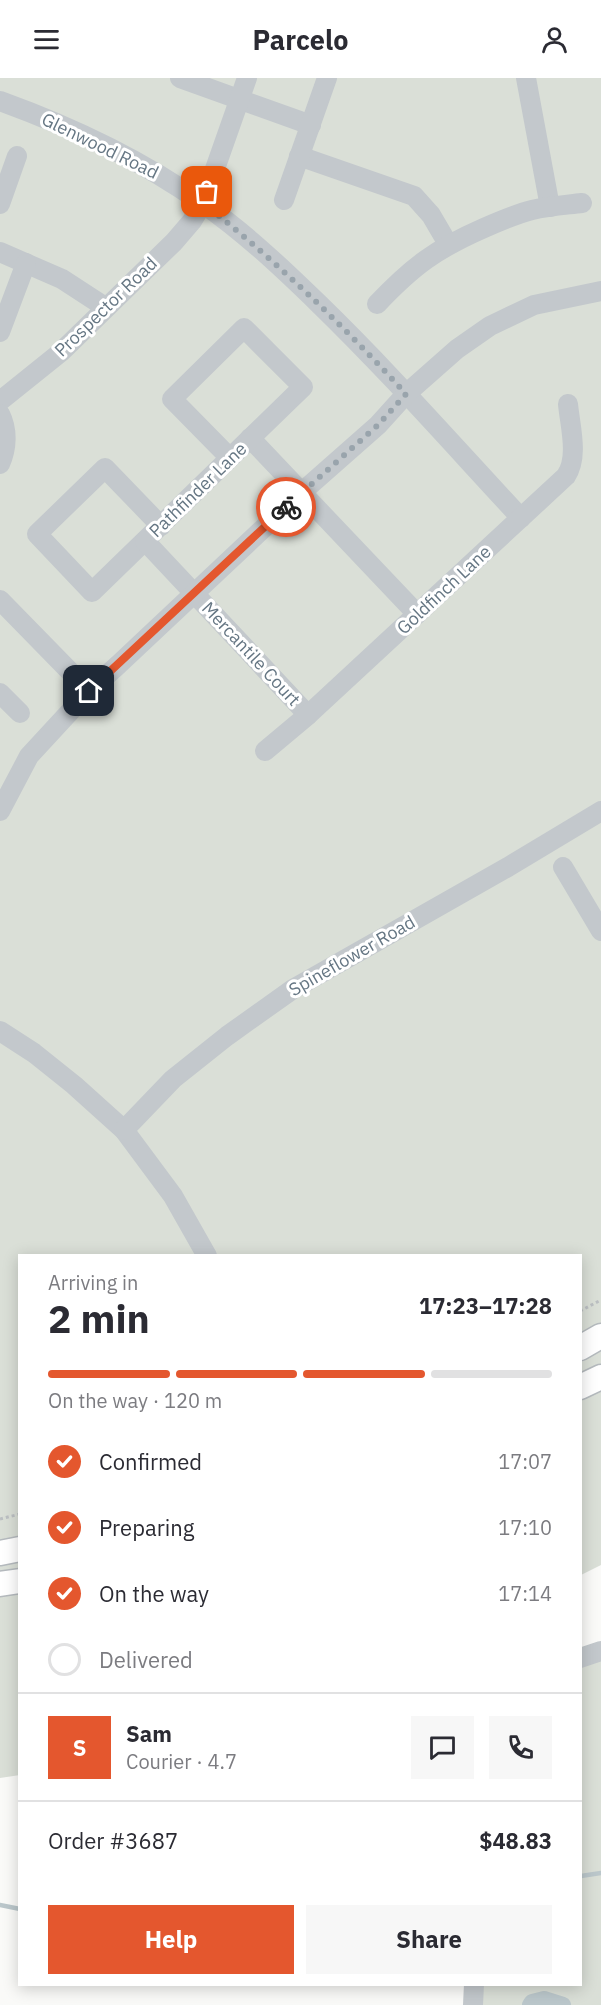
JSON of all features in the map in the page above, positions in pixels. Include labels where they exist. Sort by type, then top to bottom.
[{"type":"main road","points":[[582,1347],[601,1336]]},
{"type":"main road","points":[[582,1386],[601,1377]]},
{"type":"main road","points":[[0,1553],[18,1549]]},
{"type":"main road","points":[[0,1584],[18,1581]]},
{"type":"street","points":[[180,78],[310,125]]},
{"type":"street","name":"Prospector Road","points":[[0,401],[61,352],[174,242],[192,221],[203,203],[247,78]]},
{"type":"street","points":[[284,200],[327,78]]},
{"type":"street","points":[[526,78],[550,207]]},
{"type":"street","name":"Glenwood Road","points":[[0,101],[71,128],[111,148],[203,203],[249,240],[350,334],[521,518]]},
{"type":"street","points":[[0,204],[17,156]]},
{"type":"street","points":[[299,156],[414,196],[431,215],[448,244]]},
{"type":"street","points":[[376,304],[399,280],[448,244],[531,210],[582,203]]},
{"type":"street","points":[[0,252],[62,279],[105,307]]},
{"type":"street","points":[[0,332],[26,262]]},
{"type":"street","points":[[0,812],[29,756],[89,691],[302,492],[378,425],[406,394],[457,349],[489,326],[534,305],[601,291]]},
{"type":"street","name":"Pathfinder Lane","points":[[161,526],[105,468],[37,534],[92,592],[161,526],[303,387],[244,328],[172,399],[230,458]]},
{"type":"street","name":"Goldfinch Lane","points":[[265,751],[308,715],[566,476],[571,470],[573,460],[568,404]]},
{"type":"street","points":[[0,414],[5,429],[6,444],[0,464]]},
{"type":"street","points":[[250,438],[417,614]]},
{"type":"street","name":"Mercantile Court","points":[[145,541],[308,715]]},
{"type":"street","points":[[0,600],[89,691]]},
{"type":"street","points":[[0,693],[20,713]]},
{"type":"street","name":"Spineflower Road","points":[[124,1130],[173,1079],[227,1036],[293,989],[508,867],[601,810]]},
{"type":"street","points":[[563,867],[598,919]]},
{"type":"street","points":[[0,1031],[34,1053],[124,1130],[173,1196],[206,1254]]},
{"type":"street","points":[[582,1657],[601,1652]]},
{"type":"street","points":[[472,2005],[474,1986]]},
{"type":"path","points":[[582,1310],[601,1300]]},
{"type":"path","points":[[0,1519],[18,1514]]},
{"type":"shaded area","points":[[0,78],[601,78],[601,1565],[582,1574],[582,1254],[18,1254],[18,1775],[0,1778]]},
{"type":"shaded area","points":[[601,1655],[601,2005],[472,2005],[474,1986],[582,1986],[582,1658]]},
{"type":"waterway","points":[[582,1876],[601,1873]]},
{"type":"waterway","points":[[0,1905],[18,1909]]},
{"type":"waterway","points":[[530,2005],[532,2002],[544,1999],[563,2005]]},
{"type":"way so far","points":[[207,192],[203,203],[298,284],[350,334],[406,394],[378,425],[286,507]]},
{"type":"route","points":[[89,691],[286,507]]}]
